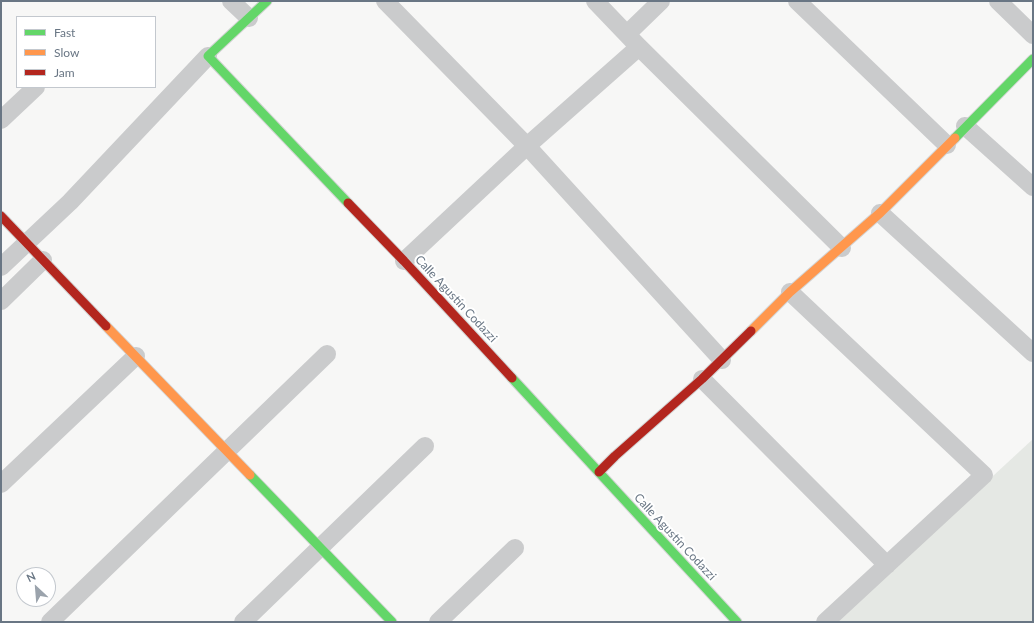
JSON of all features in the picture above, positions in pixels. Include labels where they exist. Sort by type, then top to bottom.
[{"type":"street","points":[[231,1],[249,18]]},
{"type":"street","points":[[1,267],[70,202],[208,56],[267,1]]},
{"type":"street","points":[[385,1],[527,146],[722,360]]},
{"type":"street","points":[[595,1],[639,47],[842,248]]},
{"type":"street","points":[[627,34],[661,1]]},
{"type":"street","points":[[797,1],[947,145]]},
{"type":"street","points":[[998,1],[1033,35]]},
{"type":"street","points":[[404,262],[527,146],[639,47]]},
{"type":"street","name":"Calle Agustín Codazzi","points":[[208,56],[404,262],[736,622]]},
{"type":"street","points":[[599,472],[702,379],[790,292],[842,248],[880,213],[1033,59]]},
{"type":"street","points":[[1,120],[35,88]]},
{"type":"street","points":[[965,126],[1033,187]]},
{"type":"street","points":[[880,213],[1033,353]]},
{"type":"street","points":[[1,216],[392,622]]},
{"type":"street","points":[[1,301],[43,260]]},
{"type":"street","points":[[790,292],[984,475],[825,622]]},
{"type":"street","points":[[50,622],[327,354]]},
{"type":"street","points":[[1,484],[136,356]]},
{"type":"street","points":[[702,379],[887,565]]},
{"type":"street","points":[[243,622],[425,446]]},
{"type":"street","points":[[438,622],[515,548]]},
{"type":"shaded area","points":[[1033,439],[1033,622],[837,622],[889,572]]},
{"type":"traffic: fast","points":[[267,1],[208,56],[348,203]]},
{"type":"traffic: fast","points":[[955,138],[1033,59]]},
{"type":"traffic: fast","points":[[512,378],[737,622]]},
{"type":"traffic: fast","points":[[250,475],[392,622]]},
{"type":"traffic: slow","points":[[751,331],[790,292],[880,213],[955,138]]},
{"type":"traffic: slow","points":[[106,326],[250,475]]},
{"type":"traffic: jam","points":[[348,203],[404,261],[512,378]]},
{"type":"traffic: jam","points":[[1,216],[106,326]]},
{"type":"traffic: jam","points":[[599,472],[702,379],[751,331]]}]
